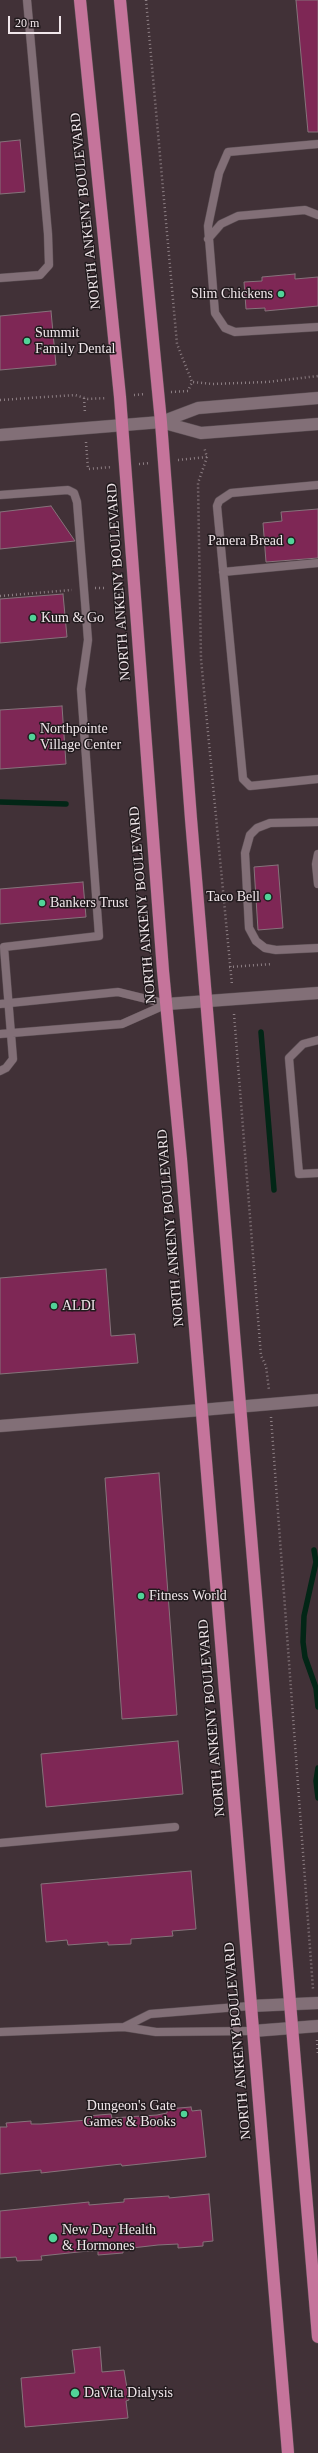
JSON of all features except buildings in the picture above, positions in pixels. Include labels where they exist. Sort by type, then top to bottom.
[{"type":"main road","name":"NORTH ANKENY BOULEVARD","points":[[80,0],[123,426],[151,826],[288,2453]]},
{"type":"main road","points":[[120,0],[161,422],[240,1407],[318,2337]]},
{"type":"street","points":[[0,435],[161,422],[194,410],[318,398]]},
{"type":"street","points":[[161,422],[201,433],[318,424]]},
{"type":"street","points":[[167,1004],[234,1000],[318,992]]},
{"type":"street","points":[[0,1426],[318,1400]]},
{"type":"street","points":[[250,2006],[316,2003]]},
{"type":"street","points":[[253,2031],[317,2026]]},
{"type":"lane","points":[[0,278],[40,275],[49,265],[48,229],[27,0]]},
{"type":"lane","points":[[318,144],[228,152],[219,173],[212,203],[208,239],[215,313],[225,328],[234,332],[318,327]]},
{"type":"lane","points":[[208,239],[221,224],[238,216],[305,210],[318,215]]},
{"type":"lane","points":[[318,485],[224,495],[218,501],[217,506],[245,783],[250,786],[318,779]]},
{"type":"lane","points":[[0,496],[68,490],[74,493],[77,502],[88,640],[81,689],[100,936],[4,947],[4,1003],[11,1033],[13,1059],[6,1068],[0,1071]]},
{"type":"lane","points":[[224,572],[318,563]]},
{"type":"lane","points":[[318,822],[270,823],[257,828],[250,835],[245,845],[249,928],[256,941],[265,948],[276,950],[318,948]]},
{"type":"lane","points":[[318,854],[316,864],[318,884]]},
{"type":"lane","points":[[4,1003],[118,992],[167,1004]]},
{"type":"lane","points":[[0,1034],[122,1024],[167,1004]]},
{"type":"lane","points":[[318,1040],[303,1044],[289,1058],[299,1174],[318,1173]]},
{"type":"lane","points":[[0,1843],[175,1827]]},
{"type":"lane","points":[[124,2027],[150,2014],[250,2006]]},
{"type":"lane","points":[[0,2032],[124,2027],[156,2032],[253,2031]]},
{"type":"path","points":[[146,0],[177,344],[192,382]]},
{"type":"path","points":[[188,391],[194,410]]},
{"type":"path","points":[[84,398],[88,469],[207,457]]},
{"type":"path","points":[[201,433],[207,457],[198,483],[201,659],[216,840],[234,1000],[233,1029],[261,1356],[266,1366],[270,1404],[313,1984],[316,2003]]},
{"type":"path","points":[[0,596],[105,588]]},
{"type":"path","points":[[313,1984],[318,1983]]},
{"type":"path","points":[[317,2026],[318,2055]]},
{"type":"waterway","points":[[0,802],[66,804]]},
{"type":"waterway","points":[[261,1032],[274,1190]]},
{"type":"waterway","points":[[314,1550],[316,1562],[304,1616],[303,1642],[305,1657],[316,1688],[318,1707]]},
{"type":"waterway","points":[[318,1768],[316,1781],[318,1798]]},
{"type":"place","name":"Slim Chickens","points":[[281,294]]},
{"type":"place","name":"Summit Family Dental","points":[[27,341]]},
{"type":"place","name":"Panera Bread","points":[[291,541]]},
{"type":"place","name":"Kum & Go","points":[[33,618]]},
{"type":"place","name":"Northpointe Village Center","points":[[32,737]]},
{"type":"place","name":"Taco Bell","points":[[268,897]]},
{"type":"place","name":"Bankers Trust","points":[[42,903]]},
{"type":"place","name":"ALDI","points":[[54,1306]]},
{"type":"place","name":"Fitness World","points":[[141,1596]]},
{"type":"place","name":"Dungeon's Gate Games & Books","points":[[184,2114]]},
{"type":"place","name":"New Day Health & Hormones","points":[[53,2238]]},
{"type":"place","name":"DaVita Dialysis","points":[[75,2393]]}]
